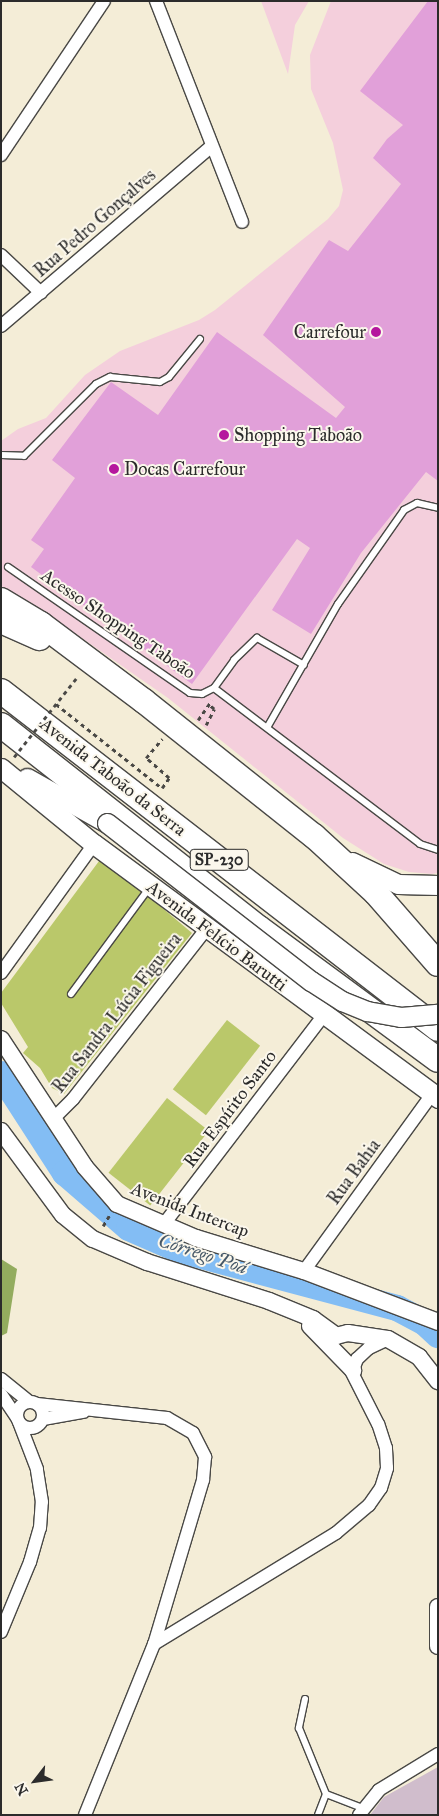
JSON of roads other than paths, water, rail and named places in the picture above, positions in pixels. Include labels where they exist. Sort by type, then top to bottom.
[{"type":"highway","points":[[1,600],[41,624],[81,667]]},
{"type":"highway","points":[[1,621],[144,701],[314,836],[365,881],[438,964]]},
{"type":"highway","name":"Avenida Taboão da Serra","points":[[1,691],[438,1029]]},
{"type":"highway","name":"Avenida Taboão da Serra","points":[[1,725],[259,928],[436,1060]]},
{"type":"main road","points":[[7,765],[107,823],[311,981],[342,1001],[367,1011],[401,1017],[438,1014]]},
{"type":"main road","name":"Avenida Felício Barutti","points":[[7,765],[94,844],[435,1096]]},
{"type":"main road","points":[[314,836],[368,872],[398,884],[438,885]]},
{"type":"street","points":[[1,154],[104,1]]},
{"type":"street","points":[[156,1],[242,222]]},
{"type":"street","name":"Rua Pedro Gonçalves","points":[[1,326],[212,146]]},
{"type":"street","points":[[1,255],[41,293]]},
{"type":"street","points":[[1,973],[94,844]]},
{"type":"street","name":"Rua Sandra Lúcia Figueira","points":[[53,1119],[74,1099],[207,928]]},
{"type":"street","name":"Rua Espírito Santo","points":[[164,1224],[324,1015]]},
{"type":"street","name":"Avenida Intercap","points":[[1,1039],[96,1183],[117,1204],[196,1238],[304,1271],[437,1319]]},
{"type":"street","name":"Rua Bahia","points":[[304,1271],[435,1096]]},
{"type":"street","points":[[1,1131],[63,1215],[93,1239],[147,1262],[269,1301],[298,1313],[336,1336],[339,1347],[352,1370],[386,1448],[387,1468],[381,1488],[369,1505],[336,1533],[154,1644]]},
{"type":"street","points":[[298,1313],[352,1370]]},
{"type":"street","points":[[336,1336],[348,1333],[388,1339],[419,1357],[438,1381]]},
{"type":"street","points":[[352,1370],[357,1359],[369,1348],[388,1339]]},
{"type":"street","points":[[1,1379],[33,1403],[40,1422],[34,1460]]},
{"type":"street","points":[[1,1394],[18,1420],[34,1460],[42,1502],[40,1528],[30,1562],[6,1601],[1,1632]]},
{"type":"street","points":[[85,1815],[154,1644],[203,1480],[205,1457],[193,1433],[167,1418],[103,1409],[33,1403],[18,1409],[18,1420],[26,1428],[40,1422],[103,1409]]},
{"type":"street","points":[[438,1607],[438,1646]]},
{"type":"street","points":[[361,1811],[379,1790],[438,1754]]},
{"type":"lane","points":[[1,454],[11,457],[28,453],[96,384],[110,377],[160,382],[169,377],[200,339]]},
{"type":"lane","points":[[268,726],[338,604],[398,517],[417,503],[438,508]]},
{"type":"lane","name":"Acesso Shopping Taboão","points":[[8,567],[190,693],[202,694],[214,688]]},
{"type":"lane","points":[[304,665],[257,638],[234,660],[214,688],[268,726],[420,844],[438,850]]},
{"type":"lane","points":[[70,994],[151,886]]},
{"type":"lane","points":[[305,1699],[298,1728],[326,1794],[361,1811]]},
{"type":"lane","points":[[318,1815],[326,1794]]},
{"type":"waterway","name":"Córrego Poá","points":[[1,1074],[65,1173],[129,1228],[179,1250],[397,1308],[425,1323],[438,1335]]},
{"type":"place","name":"Carrefour","points":[[376,332]]},
{"type":"place","name":"Shopping Taboão","points":[[224,435]]},
{"type":"place","name":"Docas Carrefour","points":[[114,469]]}]
